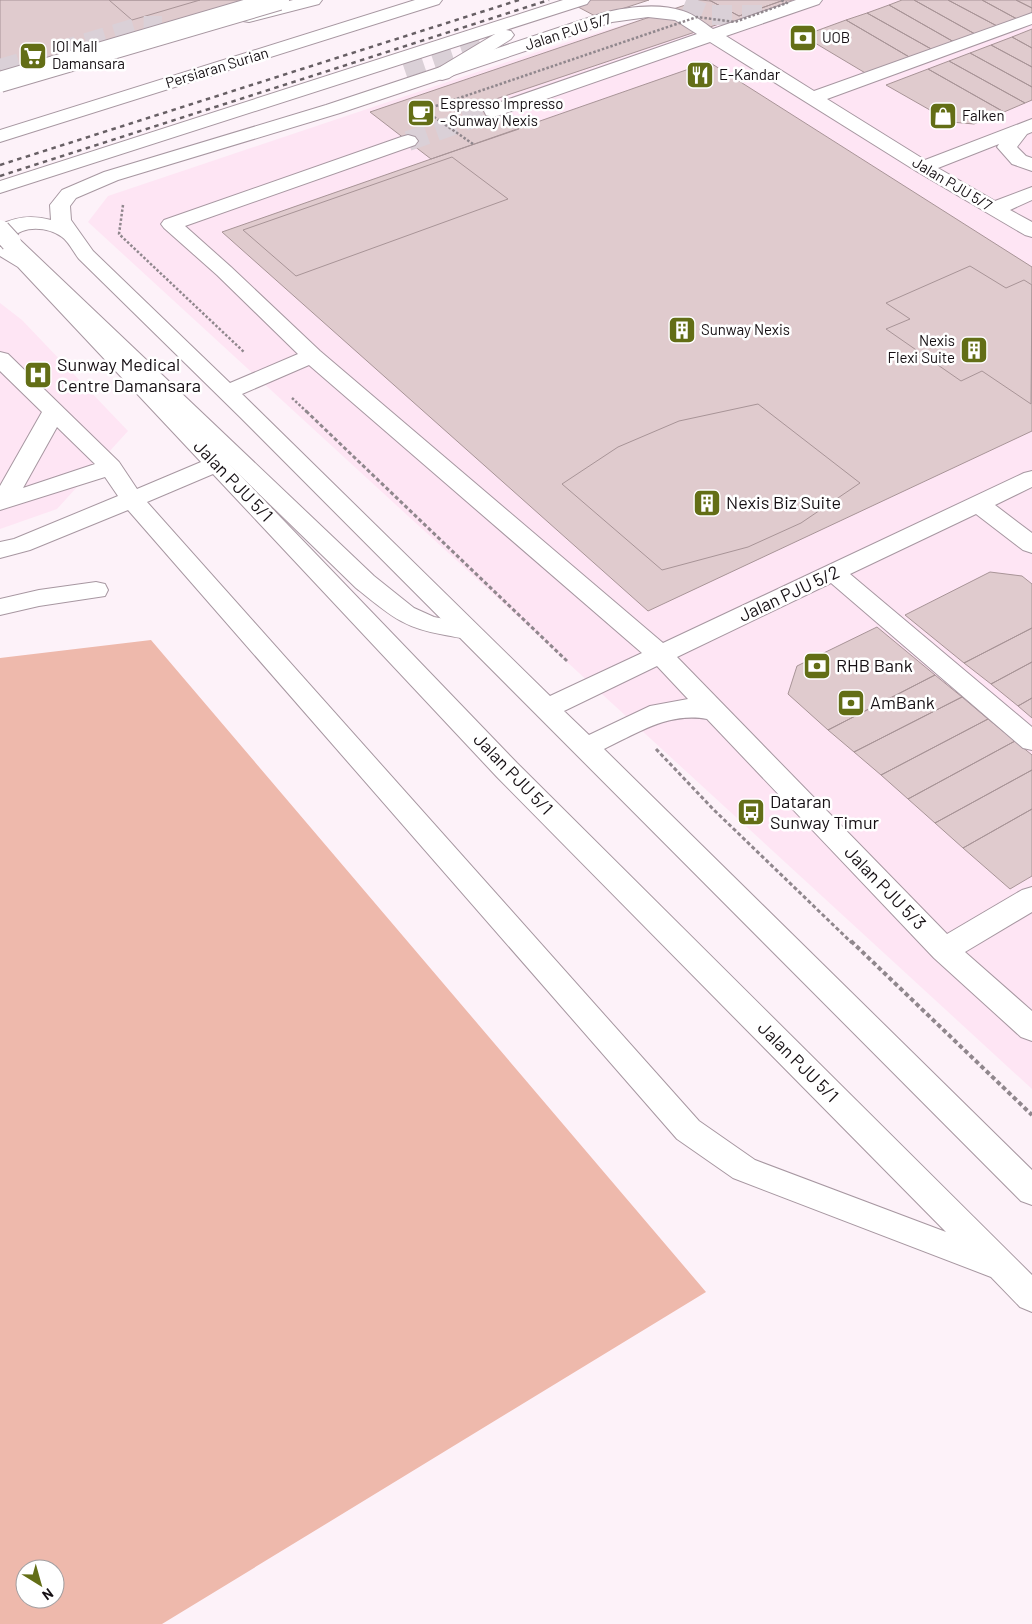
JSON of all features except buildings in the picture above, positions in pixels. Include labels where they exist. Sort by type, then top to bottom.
[{"type":"street","points":[[0,82],[279,0]]},
{"type":"street","points":[[162,26],[201,30],[313,0]]},
{"type":"street","name":"Persiaran Surian","points":[[0,136],[433,0]]},
{"type":"street","points":[[0,187],[581,0]]},
{"type":"street","points":[[493,111],[710,34],[813,0]]},
{"type":"street","points":[[480,42],[542,12]]},
{"type":"street","points":[[442,74],[542,12]]},
{"type":"street","name":"Jalan PJU 5/7","points":[[227,392],[86,255],[61,220],[60,205],[69,194],[111,176],[442,74],[610,17],[648,12],[679,14],[923,167],[1032,231]]},
{"type":"street","points":[[813,98],[1032,18]]},
{"type":"street","points":[[923,167],[1026,128]]},
{"type":"street","points":[[1026,128],[1007,147],[1019,160],[1032,166]]},
{"type":"street","name":"Jalan PJU 5/3","points":[[408,141],[171,224],[224,271],[312,356],[661,655],[944,950],[1032,1029]]},
{"type":"street","points":[[994,209],[1032,193]]},
{"type":"street","points":[[70,233],[49,224],[34,222],[18,225],[6,231],[1,237],[3,242],[365,582],[405,614],[428,624],[467,631]]},
{"type":"street","name":"Jalan PJU 5/1","points":[[3,242],[217,464],[507,770],[1032,1298]]},
{"type":"street","points":[[312,356],[227,392],[1032,1191]]},
{"type":"street","points":[[0,359],[111,467],[132,500],[688,1130],[744,1169],[1002,1267]]},
{"type":"street","points":[[2,502],[54,411]]},
{"type":"street","points":[[0,562],[11,547],[132,500],[217,464]]},
{"type":"street","points":[[2,502],[111,467]]},
{"type":"street","name":"Jalan PJU 5/2","points":[[545,709],[1032,478]]},
{"type":"street","points":[[978,504],[1032,545]]},
{"type":"street","points":[[834,573],[1032,741]]},
{"type":"street","points":[[0,607],[39,598],[96,590]]},
{"type":"street","points":[[586,747],[659,712],[691,707],[717,712]]},
{"type":"street","points":[[944,950],[1032,898]]},
{"type":"path","points":[[473,144],[424,110],[697,17],[735,22],[787,3],[781,0]]},
{"type":"shaded area","points":[[703,0],[1032,0],[1032,1089],[88,222],[108,196],[552,47]]},
{"type":"shaded area","name":"Sunway Medical Centre Damansara","points":[[0,303],[22,320],[128,431],[57,509],[0,529]]},
{"type":"shaded area","points":[[151,640],[706,1292],[162,1624],[0,1624],[0,658]]},
{"type":"tunnel","points":[[684,5],[708,15],[768,15]]},
{"type":"tunnel","points":[[0,69],[143,26],[162,26]]},
{"type":"tunnel","points":[[404,68],[480,42]]},
{"type":"tunnel","points":[[408,141],[493,111]]},
{"type":"railway","points":[[0,165],[519,0]]},
{"type":"railway","points":[[0,176],[549,0]]},
{"type":"place","name":"UOB","points":[[803,38]]},
{"type":"place","name":"IOI Mall Damansara","points":[[33,56]]},
{"type":"place","name":"E-Kandar","points":[[700,75]]},
{"type":"place","name":"Espresso Impresso - Sunway Nexis","points":[[421,113]]},
{"type":"place","name":"Falken","points":[[943,116]]},
{"type":"place","name":"Sunway Nexis","points":[[682,330]]},
{"type":"place","name":"Nexis Flexi Suite","points":[[974,350]]},
{"type":"place","name":"Sunway Medical Centre Damansara","points":[[38,375]]},
{"type":"place","name":"Nexis Biz Suite","points":[[707,503]]},
{"type":"place","name":"RHB Bank","points":[[817,666]]},
{"type":"place","name":"AmBank","points":[[851,703]]},
{"type":"place","name":"Dataran Sunway Timur","points":[[751,812]]}]
